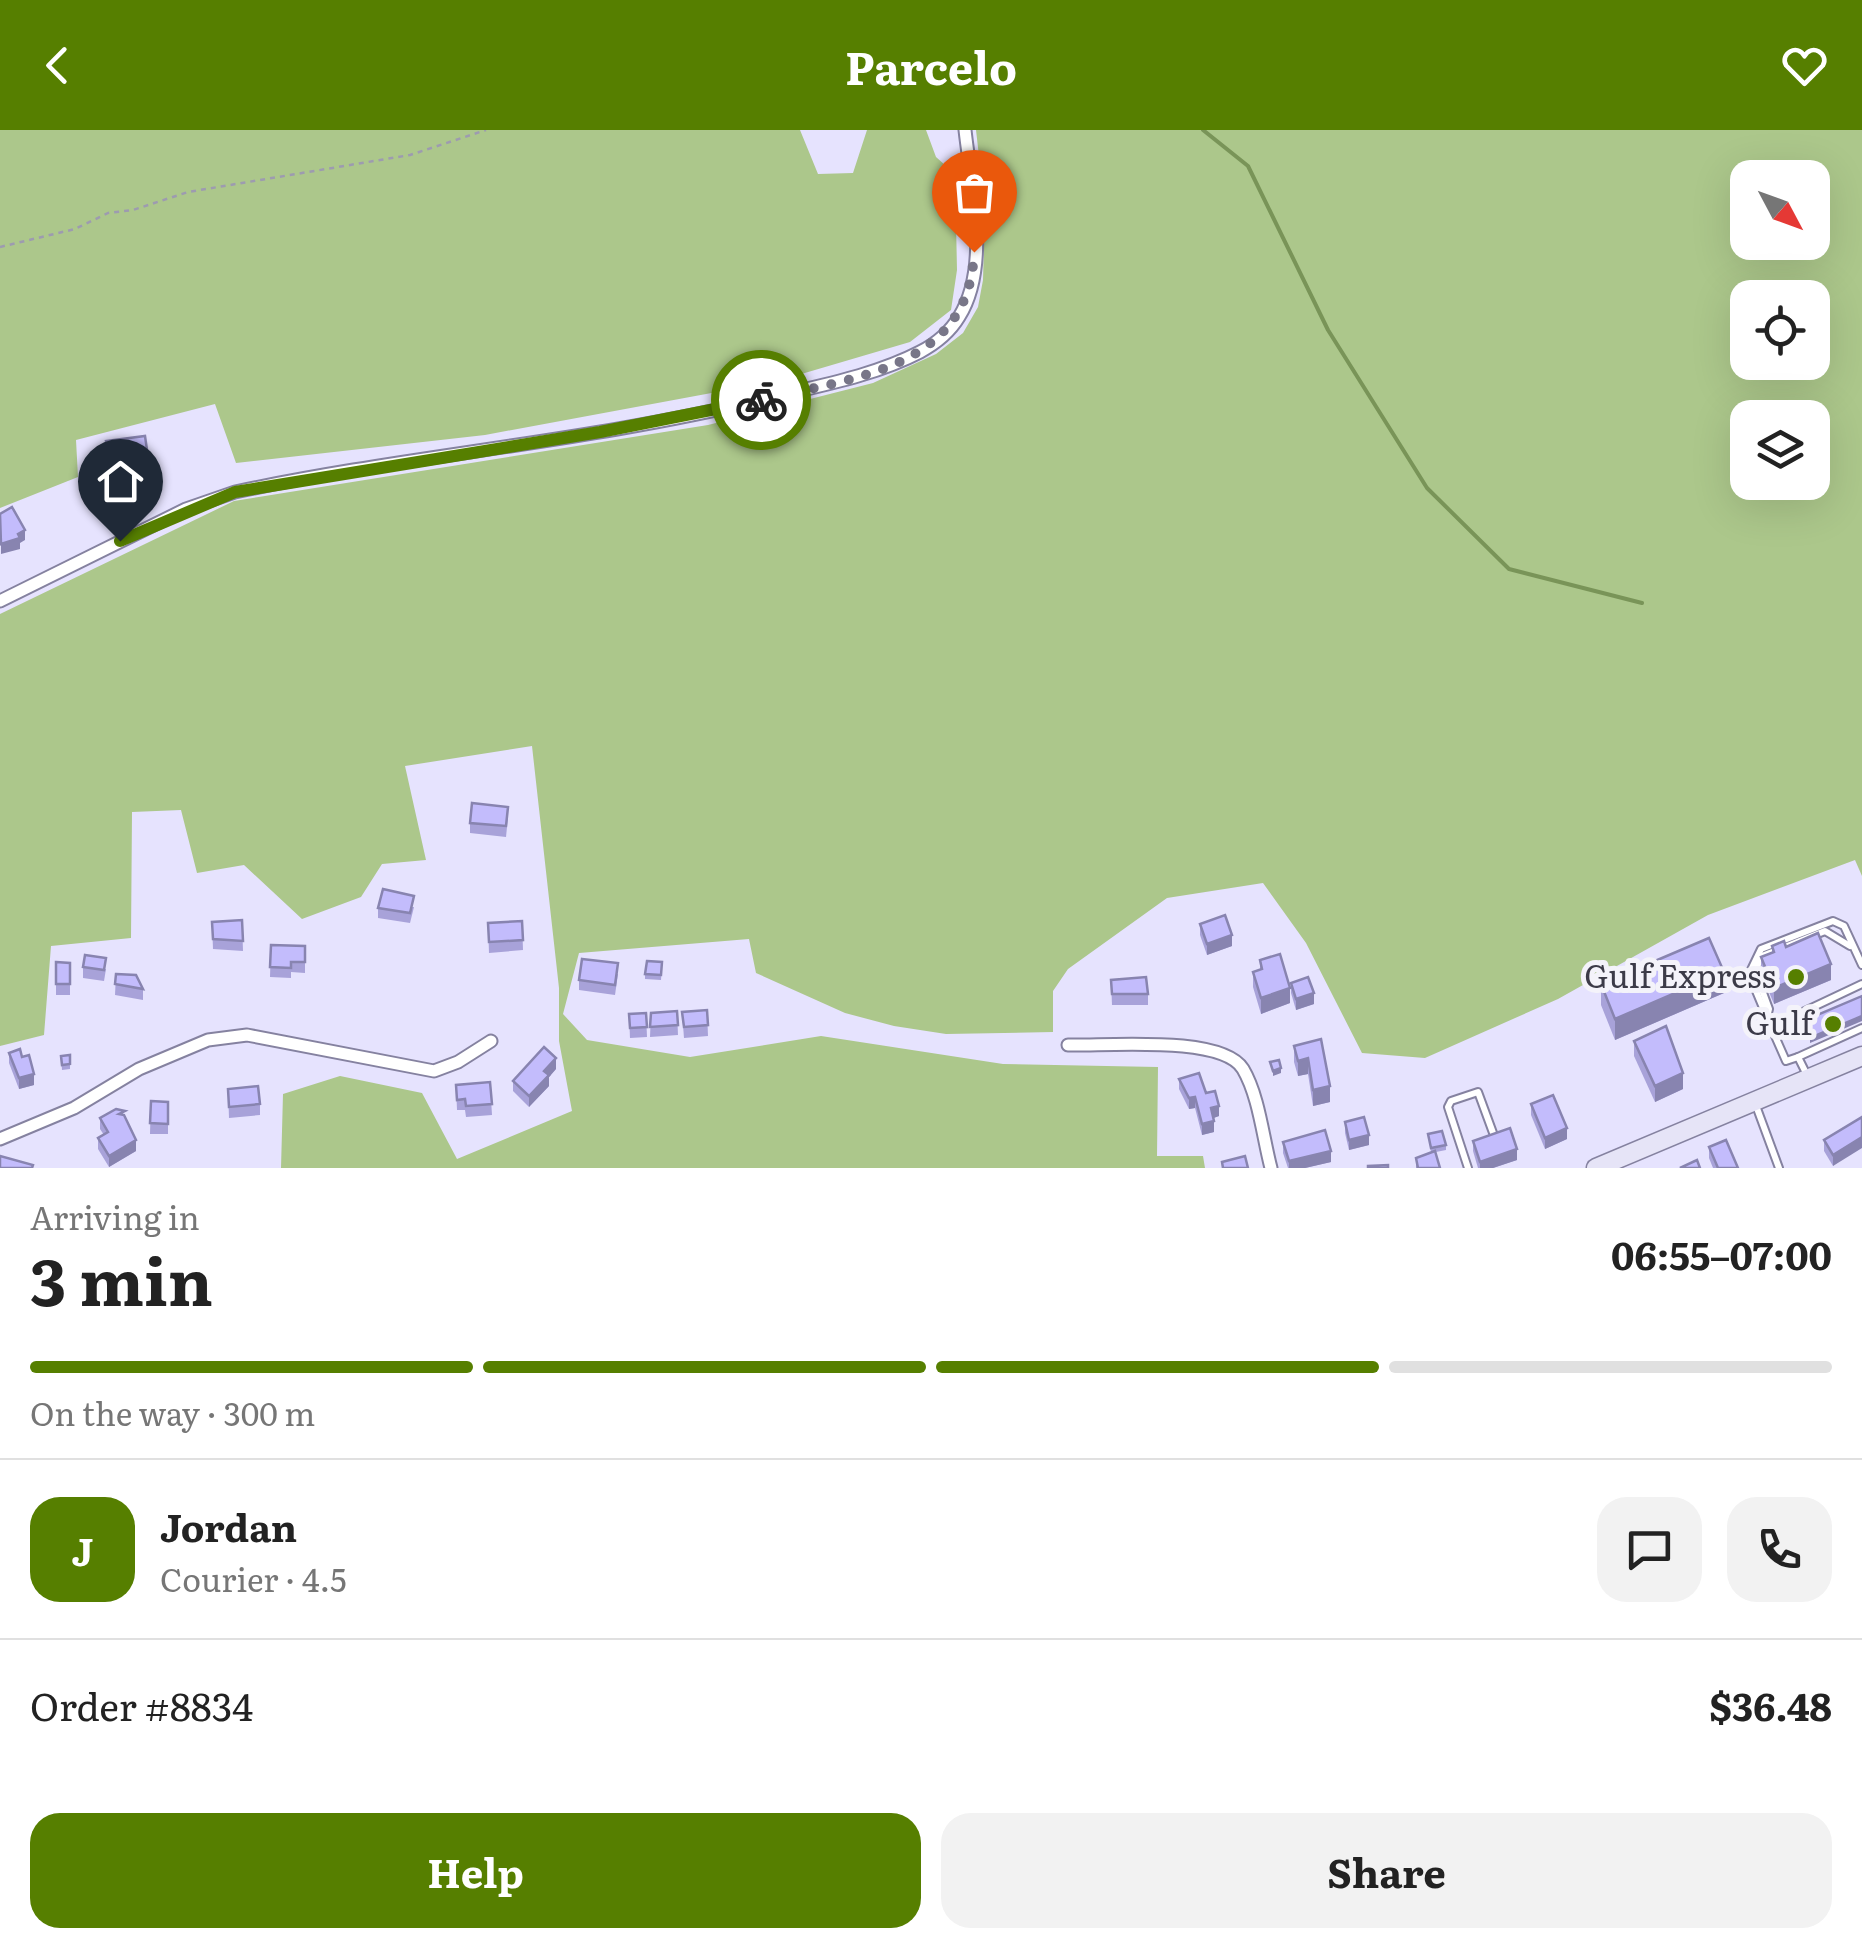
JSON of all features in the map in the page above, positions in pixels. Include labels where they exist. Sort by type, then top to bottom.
[{"type":"street","points":[[0,601],[186,510],[235,492],[697,415],[851,376],[918,353],[951,328],[965,306],[973,278],[974,220],[965,130]]},
{"type":"street","points":[[0,1139],[74,1108],[139,1070],[208,1040],[247,1034],[434,1070],[458,1062],[491,1041]]},
{"type":"street","points":[[1068,1045],[1200,1047],[1234,1058],[1245,1073],[1271,1168]]},
{"type":"street","points":[[1596,1168],[1862,1056]]},
{"type":"lane","points":[[1862,965],[1844,926],[1832,921],[1761,949],[1748,974],[1786,1061],[1862,1028]]},
{"type":"lane","points":[[1767,1017],[1769,1009],[1755,971],[1762,956],[1826,931],[1855,950]]},
{"type":"lane","points":[[1771,1026],[1862,984]]},
{"type":"lane","points":[[1798,1057],[1808,1078]]},
{"type":"lane","points":[[1468,1168],[1448,1104],[1478,1092],[1497,1143]]},
{"type":"lane","points":[[1754,1100],[1779,1168]]},
{"type":"path","points":[[0,248],[75,230],[108,212],[134,210],[188,192],[410,155],[486,130]]},
{"type":"green space","points":[[0,130],[800,130],[818,174],[853,173],[867,130],[926,130],[936,157],[955,174],[957,270],[951,310],[910,342],[781,380],[485,435],[236,463],[215,404],[76,440],[78,477],[0,508]]},
{"type":"green space","points":[[976,130],[1862,130],[1862,876],[1855,860],[1708,915],[1558,999],[1425,1058],[1362,1053],[1306,943],[1263,883],[1167,898],[1068,969],[1053,991],[1053,1032],[946,1034],[845,1013],[756,973],[749,939],[579,953],[563,1014],[587,1040],[690,1057],[821,1036],[1003,1064],[1158,1067],[1157,1156],[1203,1156],[1205,1168],[281,1168],[283,1094],[340,1076],[422,1093],[457,1159],[572,1111],[559,1041],[559,988],[532,746],[405,766],[426,860],[382,864],[361,897],[302,919],[244,865],[197,873],[181,810],[132,812],[131,938],[51,946],[44,1035],[0,1046],[0,614],[234,501],[708,425],[873,383],[936,354],[963,333],[978,307],[983,280],[985,209]]},
{"type":"building","points":[[145,436],[148,457],[141,458],[141,463],[117,467],[117,461],[110,462],[106,441]]},
{"type":"building","points":[[12,507],[25,530],[18,534],[20,538],[1,544],[0,514]]},
{"type":"building","points":[[472,803],[508,807],[506,826],[470,823]]},
{"type":"building","points":[[383,889],[414,896],[410,913],[378,908]]},
{"type":"building","points":[[1225,915],[1232,935],[1207,944],[1200,924]]},
{"type":"building","points":[[242,920],[243,941],[213,939],[212,922]]},
{"type":"building","points":[[522,921],[523,940],[489,942],[488,923]]},
{"type":"building","points":[[1818,933],[1831,964],[1774,988],[1761,957],[1774,952],[1772,946],[1784,941],[1786,947]]},
{"type":"building","points":[[1709,938],[1724,972],[1615,1019],[1601,984]]},
{"type":"building","points":[[271,945],[305,946],[305,962],[291,962],[291,968],[270,967]]},
{"type":"building","points":[[1280,954],[1290,988],[1261,998],[1253,972],[1262,969],[1260,960]]},
{"type":"building","points":[[85,955],[106,958],[104,970],[83,967]]},
{"type":"building","points":[[582,959],[618,963],[615,985],[579,980]]},
{"type":"building","points":[[647,961],[662,962],[661,975],[645,974]]},
{"type":"building","points":[[56,962],[70,963],[70,984],[56,984]]},
{"type":"building","points":[[116,974],[136,975],[143,989],[115,984]]},
{"type":"building","points":[[1146,977],[1148,994],[1112,994],[1111,980]]},
{"type":"building","points":[[1308,977],[1314,993],[1296,999],[1291,983]]},
{"type":"building","name":"Gulf","points":[[1862,996],[1862,1016],[1810,1038],[1803,1021]]},
{"type":"building","points":[[707,1010],[708,1025],[684,1027],[682,1012]]},
{"type":"building","points":[[677,1011],[678,1025],[650,1027],[651,1013]]},
{"type":"building","points":[[646,1013],[647,1027],[630,1028],[629,1014]]},
{"type":"building","points":[[1666,1026],[1683,1073],[1655,1086],[1634,1041]]},
{"type":"building","points":[[1321,1039],[1330,1086],[1313,1090],[1308,1058],[1298,1061],[1294,1046]]},
{"type":"building","points":[[544,1047],[556,1058],[544,1071],[549,1075],[529,1096],[513,1081]]},
{"type":"building","points":[[20,1049],[22,1057],[29,1055],[34,1074],[19,1078],[9,1053]]},
{"type":"building","points":[[70,1055],[70,1064],[62,1065],[61,1056]]},
{"type":"building","points":[[1279,1060],[1281,1068],[1273,1071],[1270,1062]]},
{"type":"building","points":[[1199,1073],[1206,1093],[1215,1091],[1219,1106],[1211,1108],[1214,1121],[1202,1124],[1195,1097],[1189,1098],[1179,1079]]},
{"type":"building","points":[[490,1082],[492,1104],[466,1106],[465,1099],[457,1100],[456,1085]]},
{"type":"building","points":[[258,1086],[260,1104],[229,1107],[228,1089]]},
{"type":"building","points":[[1553,1095],[1567,1128],[1545,1138],[1531,1104]]},
{"type":"building","points":[[151,1101],[168,1102],[168,1124],[150,1123]]},
{"type":"building","points":[[116,1109],[125,1111],[119,1114],[124,1115],[136,1140],[109,1156],[98,1138],[108,1132],[100,1118]]},
{"type":"building","points":[[1364,1117],[1369,1135],[1349,1140],[1345,1122]]},
{"type":"building","points":[[1862,1117],[1862,1137],[1833,1155],[1824,1140]]},
{"type":"building","points":[[1510,1128],[1517,1149],[1480,1162],[1473,1141]]},
{"type":"building","points":[[1325,1130],[1331,1151],[1289,1161],[1283,1142]]},
{"type":"building","points":[[1442,1131],[1446,1145],[1431,1148],[1428,1134]]},
{"type":"building","points":[[1726,1140],[1738,1168],[1718,1168],[1709,1147]]},
{"type":"building","points":[[1435,1151],[1440,1168],[1418,1168],[1416,1158]]},
{"type":"building","points":[[0,1156],[33,1165],[0,1168]]},
{"type":"building","points":[[1245,1156],[1248,1168],[1223,1168],[1222,1162]]},
{"type":"building","points":[[1697,1160],[1700,1168],[1680,1168]]},
{"type":"waterway","points":[[1203,130],[1248,166],[1328,330],[1427,488],[1509,569],[1642,603]]},
{"type":"way so far","points":[[761,400],[891,364],[929,347],[951,328],[965,306],[973,278],[974,252]]},
{"type":"place","name":"Gulf Express","points":[[1796,977]]},
{"type":"place","name":"Gulf","points":[[1833,1024]]},
{"type":"route","points":[[120,541],[235,492],[600,432],[761,400]]}]
